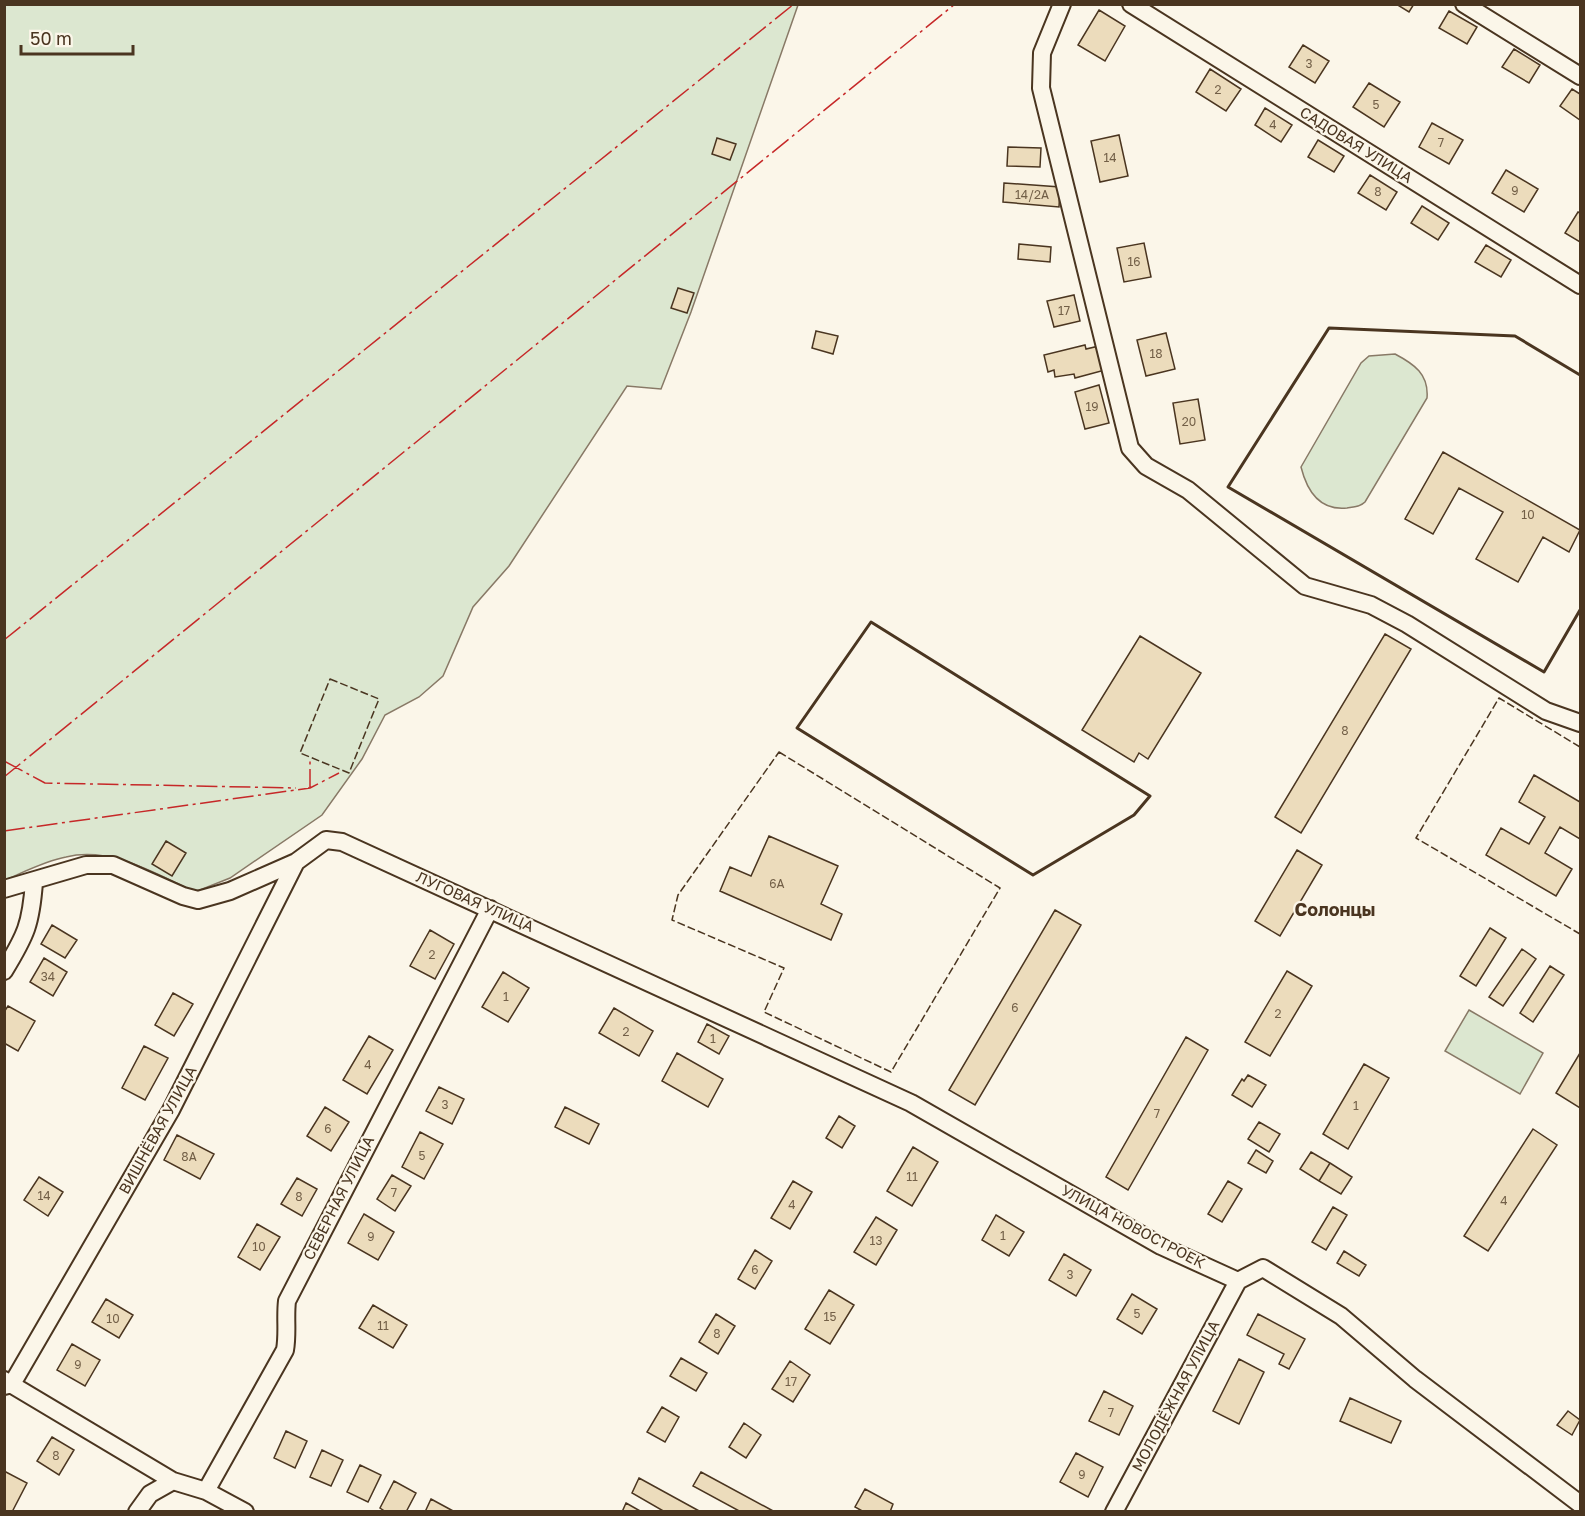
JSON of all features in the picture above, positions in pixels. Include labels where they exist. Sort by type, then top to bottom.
[{"type":"street","points":[[1062,4],[1042,53],[1041,88],[1130,448],[1146,466],[1188,490],[1305,586],[1371,605],[1407,624],[1546,711],[1581,723]]},
{"type":"street","name":"САДОВАЯ УЛИЦА","points":[[1131,4],[1581,285]]},
{"type":"street","points":[[1464,4],[1581,76]]},
{"type":"street","name":"ЛУГОВАЯ УЛИЦА","points":[[4,889],[86,865],[113,865],[183,896],[198,900],[230,891],[296,862],[326,840],[342,842],[911,1103]]},
{"type":"street","name":"ВИШНЁВАЯ УЛИЦА","points":[[7,1383],[171,1110],[296,862]]},
{"type":"street","points":[[4,971],[27,933],[32,917],[34,882]]},
{"type":"street","name":"СЕВЕРНАЯ УЛИЦА","points":[[206,1491],[285,1350],[288,1334],[285,1318],[287,1300],[490,909]]},
{"type":"street","name":"УЛИЦА НОВОСТРОЕК","points":[[911,1103],[1161,1246],[1238,1281]]},
{"type":"street","points":[[1238,1281],[1263,1268],[1341,1316],[1415,1379],[1581,1504]]},
{"type":"street","name":"МОЛОДЁЖНАЯ УЛИЦА","points":[[1114,1512],[1238,1281]]},
{"type":"street","points":[[7,1383],[173,1482],[206,1491],[245,1512]]},
{"type":"street","points":[[137,1512],[150,1494],[173,1482]]},
{"type":"green space","points":[[5,5],[798,5],[691,312],[661,389],[627,386],[509,566],[473,607],[443,676],[419,697],[385,715],[362,759],[322,815],[230,878],[195,892],[149,870],[116,858],[100,855],[58,859],[5,880]]},
{"type":"green space","points":[[1395,354],[1414,366],[1423,376],[1426,382],[1427,398],[1365,502],[1359,506],[1347,508],[1337,508],[1322,503],[1311,491],[1301,467],[1361,363],[1369,356]]},
{"type":"green space","points":[[1469,1010],[1543,1053],[1520,1094],[1445,1051]]},
{"type":"building","points":[[1396,4],[1414,4],[1409,12]]},
{"type":"building","points":[[1099,10],[1125,26],[1105,61],[1078,45]]},
{"type":"building","points":[[1449,11],[1477,27],[1467,44],[1439,28]]},
{"type":"building","points":[[1303,45],[1329,61],[1315,83],[1289,67]]},
{"type":"building","points":[[1514,49],[1540,65],[1529,83],[1502,67]]},
{"type":"building","points":[[1210,69],[1241,89],[1226,111],[1196,92]]},
{"type":"building","points":[[1369,83],[1400,102],[1384,127],[1353,107]]},
{"type":"building","points":[[1572,89],[1580,94],[1580,120],[1560,106]]},
{"type":"building","points":[[1265,108],[1292,125],[1281,142],[1255,125]]},
{"type":"building","points":[[1432,123],[1463,140],[1449,164],[1419,147]]},
{"type":"building","points":[[1119,135],[1128,176],[1100,182],[1091,141]]},
{"type":"building","points":[[717,138],[736,144],[730,160],[712,154]]},
{"type":"building","points":[[1318,140],[1344,156],[1334,172],[1308,157]]},
{"type":"building","points":[[1008,147],[1041,148],[1040,167],[1007,166]]},
{"type":"building","points":[[1506,170],[1538,189],[1524,212],[1492,193]]},
{"type":"building","points":[[1370,175],[1397,192],[1386,210],[1358,193]]},
{"type":"building","points":[[1004,183],[1060,187],[1059,207],[1003,202]]},
{"type":"building","points":[[1422,206],[1449,223],[1438,240],[1411,223]]},
{"type":"building","points":[[1578,212],[1580,213],[1580,242],[1565,233]]},
{"type":"building","points":[[1144,243],[1151,277],[1124,282],[1117,248]]},
{"type":"building","points":[[1019,244],[1051,247],[1050,262],[1018,259]]},
{"type":"building","points":[[1486,245],[1511,260],[1501,277],[1475,262]]},
{"type":"building","points":[[678,288],[694,293],[687,313],[671,308]]},
{"type":"building","points":[[1074,295],[1080,321],[1054,327],[1047,301]]},
{"type":"building","points":[[816,331],[838,336],[833,354],[812,348]]},
{"type":"building","points":[[1166,333],[1175,369],[1146,376],[1137,340]]},
{"type":"building","points":[[1085,345],[1086,349],[1099,346],[1105,370],[1075,378],[1074,374],[1055,377],[1054,370],[1048,372],[1044,355]]},
{"type":"building","points":[[1099,385],[1109,423],[1085,429],[1075,392]]},
{"type":"building","points":[[1198,399],[1205,440],[1180,444],[1173,403]]},
{"type":"building","points":[[1443,452],[1580,530],[1569,552],[1543,537],[1518,582],[1476,559],[1503,512],[1459,488],[1433,534],[1405,519]]},
{"type":"building","points":[[1385,634],[1411,649],[1301,833],[1275,817]]},
{"type":"building","points":[[1140,636],[1201,673],[1148,759],[1139,753],[1134,762],[1082,730]]},
{"type":"building","points":[[1534,775],[1580,802],[1580,839],[1560,827],[1545,853],[1572,869],[1556,896],[1486,855],[1501,828],[1529,844],[1545,817],[1519,802]]},
{"type":"building","points":[[769,836],[838,866],[821,904],[842,914],[831,940],[720,891],[730,867],[751,876]]},
{"type":"building","points":[[166,841],[186,853],[172,876],[152,864]]},
{"type":"building","points":[[1297,850],[1322,865],[1280,936],[1255,921]]},
{"type":"building","points":[[1055,910],[1081,925],[975,1105],[949,1090]]},
{"type":"building","points":[[52,925],[77,940],[65,958],[41,944]]},
{"type":"building","points":[[1490,928],[1506,938],[1476,986],[1460,976]]},
{"type":"building","points":[[430,930],[454,944],[435,979],[410,966]]},
{"type":"building","points":[[1522,949],[1536,959],[1503,1006],[1489,997]]},
{"type":"building","points":[[44,958],[67,972],[53,996],[30,982]]},
{"type":"building","points":[[1550,966],[1564,975],[1533,1022],[1520,1013]]},
{"type":"building","points":[[1287,971],[1312,986],[1270,1056],[1245,1042]]},
{"type":"building","points":[[503,972],[529,988],[508,1022],[482,1007]]},
{"type":"building","points":[[173,993],[193,1004],[174,1036],[155,1025]]},
{"type":"building","points":[[8,1006],[35,1021],[18,1051],[4,1043],[4,1012]]},
{"type":"building","points":[[614,1008],[653,1031],[639,1056],[599,1033]]},
{"type":"building","points":[[707,1024],[729,1036],[719,1054],[698,1042]]},
{"type":"building","points":[[369,1036],[393,1050],[367,1094],[343,1080]]},
{"type":"building","points":[[1186,1037],[1208,1050],[1128,1190],[1106,1177]]},
{"type":"building","points":[[144,1046],[168,1058],[145,1100],[122,1088]]},
{"type":"building","points":[[677,1053],[723,1079],[708,1107],[662,1081]]},
{"type":"building","points":[[1580,1053],[1580,1108],[1556,1093]]},
{"type":"building","points":[[1364,1064],[1389,1078],[1348,1149],[1323,1134]]},
{"type":"building","points":[[1248,1075],[1266,1085],[1252,1107],[1232,1095],[1242,1079],[1244,1081]]},
{"type":"building","points":[[439,1087],[464,1099],[452,1124],[426,1111]]},
{"type":"building","points":[[325,1107],[349,1122],[331,1151],[307,1136]]},
{"type":"building","points":[[565,1107],[599,1124],[589,1144],[555,1127]]},
{"type":"building","points":[[839,1116],[855,1126],[842,1148],[826,1138]]},
{"type":"building","points":[[1259,1122],[1280,1134],[1269,1152],[1248,1139]]},
{"type":"building","points":[[1533,1129],[1557,1145],[1488,1251],[1464,1236]]},
{"type":"building","points":[[420,1132],[443,1144],[424,1179],[402,1167]]},
{"type":"building","points":[[177,1135],[214,1154],[200,1179],[164,1160]]},
{"type":"building","points":[[913,1147],[938,1162],[912,1206],[887,1191]]},
{"type":"building","points":[[1256,1150],[1273,1161],[1266,1173],[1248,1163]]},
{"type":"building","points":[[1311,1152],[1330,1163],[1319,1181],[1300,1169]]},
{"type":"building","points":[[1330,1163],[1352,1177],[1341,1194],[1319,1181]]},
{"type":"building","points":[[392,1175],[411,1186],[395,1211],[377,1199]]},
{"type":"building","points":[[39,1177],[63,1192],[48,1216],[24,1200]]},
{"type":"building","points":[[297,1178],[317,1189],[302,1216],[281,1204]]},
{"type":"building","points":[[793,1181],[812,1192],[790,1229],[771,1218]]},
{"type":"building","points":[[1228,1181],[1242,1189],[1222,1222],[1208,1214]]},
{"type":"building","points":[[1333,1207],[1347,1215],[1326,1250],[1312,1242]]},
{"type":"building","points":[[364,1214],[394,1232],[378,1260],[348,1243]]},
{"type":"building","points":[[996,1215],[1024,1232],[1009,1256],[982,1240]]},
{"type":"building","points":[[876,1217],[897,1230],[876,1265],[854,1252]]},
{"type":"building","points":[[257,1224],[280,1237],[260,1270],[238,1257]]},
{"type":"building","points":[[755,1250],[772,1261],[755,1289],[738,1279]]},
{"type":"building","points":[[1344,1251],[1366,1265],[1359,1276],[1337,1263]]},
{"type":"building","points":[[1064,1254],[1091,1270],[1076,1296],[1049,1280]]},
{"type":"building","points":[[829,1290],[854,1305],[830,1344],[805,1329]]},
{"type":"building","points":[[1132,1294],[1157,1309],[1142,1334],[1117,1319]]},
{"type":"building","points":[[106,1299],[133,1315],[119,1338],[92,1322]]},
{"type":"building","points":[[373,1305],[407,1325],[393,1348],[359,1328]]},
{"type":"building","points":[[716,1314],[735,1326],[718,1354],[699,1342]]},
{"type":"building","points":[[1258,1314],[1305,1339],[1289,1369],[1279,1364],[1284,1354],[1247,1335]]},
{"type":"building","points":[[72,1344],[100,1360],[85,1386],[57,1370]]},
{"type":"building","points":[[681,1358],[707,1373],[696,1391],[670,1376]]},
{"type":"building","points":[[1239,1359],[1264,1372],[1239,1424],[1213,1411]]},
{"type":"building","points":[[790,1361],[810,1375],[793,1402],[772,1389]]},
{"type":"building","points":[[1104,1391],[1133,1406],[1119,1435],[1089,1421]]},
{"type":"building","points":[[1350,1398],[1401,1421],[1391,1443],[1340,1421]]},
{"type":"building","points":[[662,1407],[679,1417],[665,1442],[647,1432]]},
{"type":"building","points":[[1568,1411],[1580,1420],[1572,1435],[1557,1425]]},
{"type":"building","points":[[744,1423],[761,1435],[746,1458],[729,1447]]},
{"type":"building","points":[[286,1431],[307,1441],[295,1468],[274,1458]]},
{"type":"building","points":[[52,1437],[74,1450],[59,1475],[37,1461]]},
{"type":"building","points":[[322,1450],[343,1460],[331,1486],[310,1477]]},
{"type":"building","points":[[1076,1453],[1103,1467],[1088,1497],[1060,1482]]},
{"type":"building","points":[[360,1465],[381,1475],[368,1502],[347,1492]]},
{"type":"building","points":[[4,1471],[27,1483],[12,1512],[4,1512]]},
{"type":"building","points":[[701,1472],[775,1512],[741,1512],[693,1486]]},
{"type":"building","points":[[639,1478],[701,1512],[665,1512],[632,1493]]},
{"type":"building","points":[[394,1481],[416,1493],[406,1512],[386,1512],[380,1508]]},
{"type":"building","points":[[865,1489],[893,1504],[890,1512],[864,1512],[855,1507]]},
{"type":"building","points":[[431,1499],[455,1512],[425,1512]]},
{"type":"building","points":[[626,1503],[642,1512],[622,1512]]},
{"type":"fence","points":[[330,679],[379,699],[349,773],[300,753],[330,679]]},
{"type":"fence","points":[[1580,747],[1499,698],[1416,838],[1580,934]]},
{"type":"fence","points":[[779,752],[1000,888],[891,1072],[764,1012],[784,968],[672,920],[678,895],[779,752]]},
{"type":"wall","points":[[1580,375],[1515,336],[1329,328],[1228,487],[1544,672],[1580,610]]},
{"type":"wall","points":[[871,622],[1150,796],[1134,815],[1033,875],[797,728],[871,622]]},
{"type":"power","points":[[4,640],[794,4]]},
{"type":"power","points":[[4,777],[955,4]]},
{"type":"power","points":[[4,761],[45,783],[296,788]]},
{"type":"power","points":[[308,788],[310,788],[310,761]]},
{"type":"power","points":[[4,831],[310,788],[339,773]]},
{"type":"district","name":"Солонцы","points":[[1335,910]]}]
